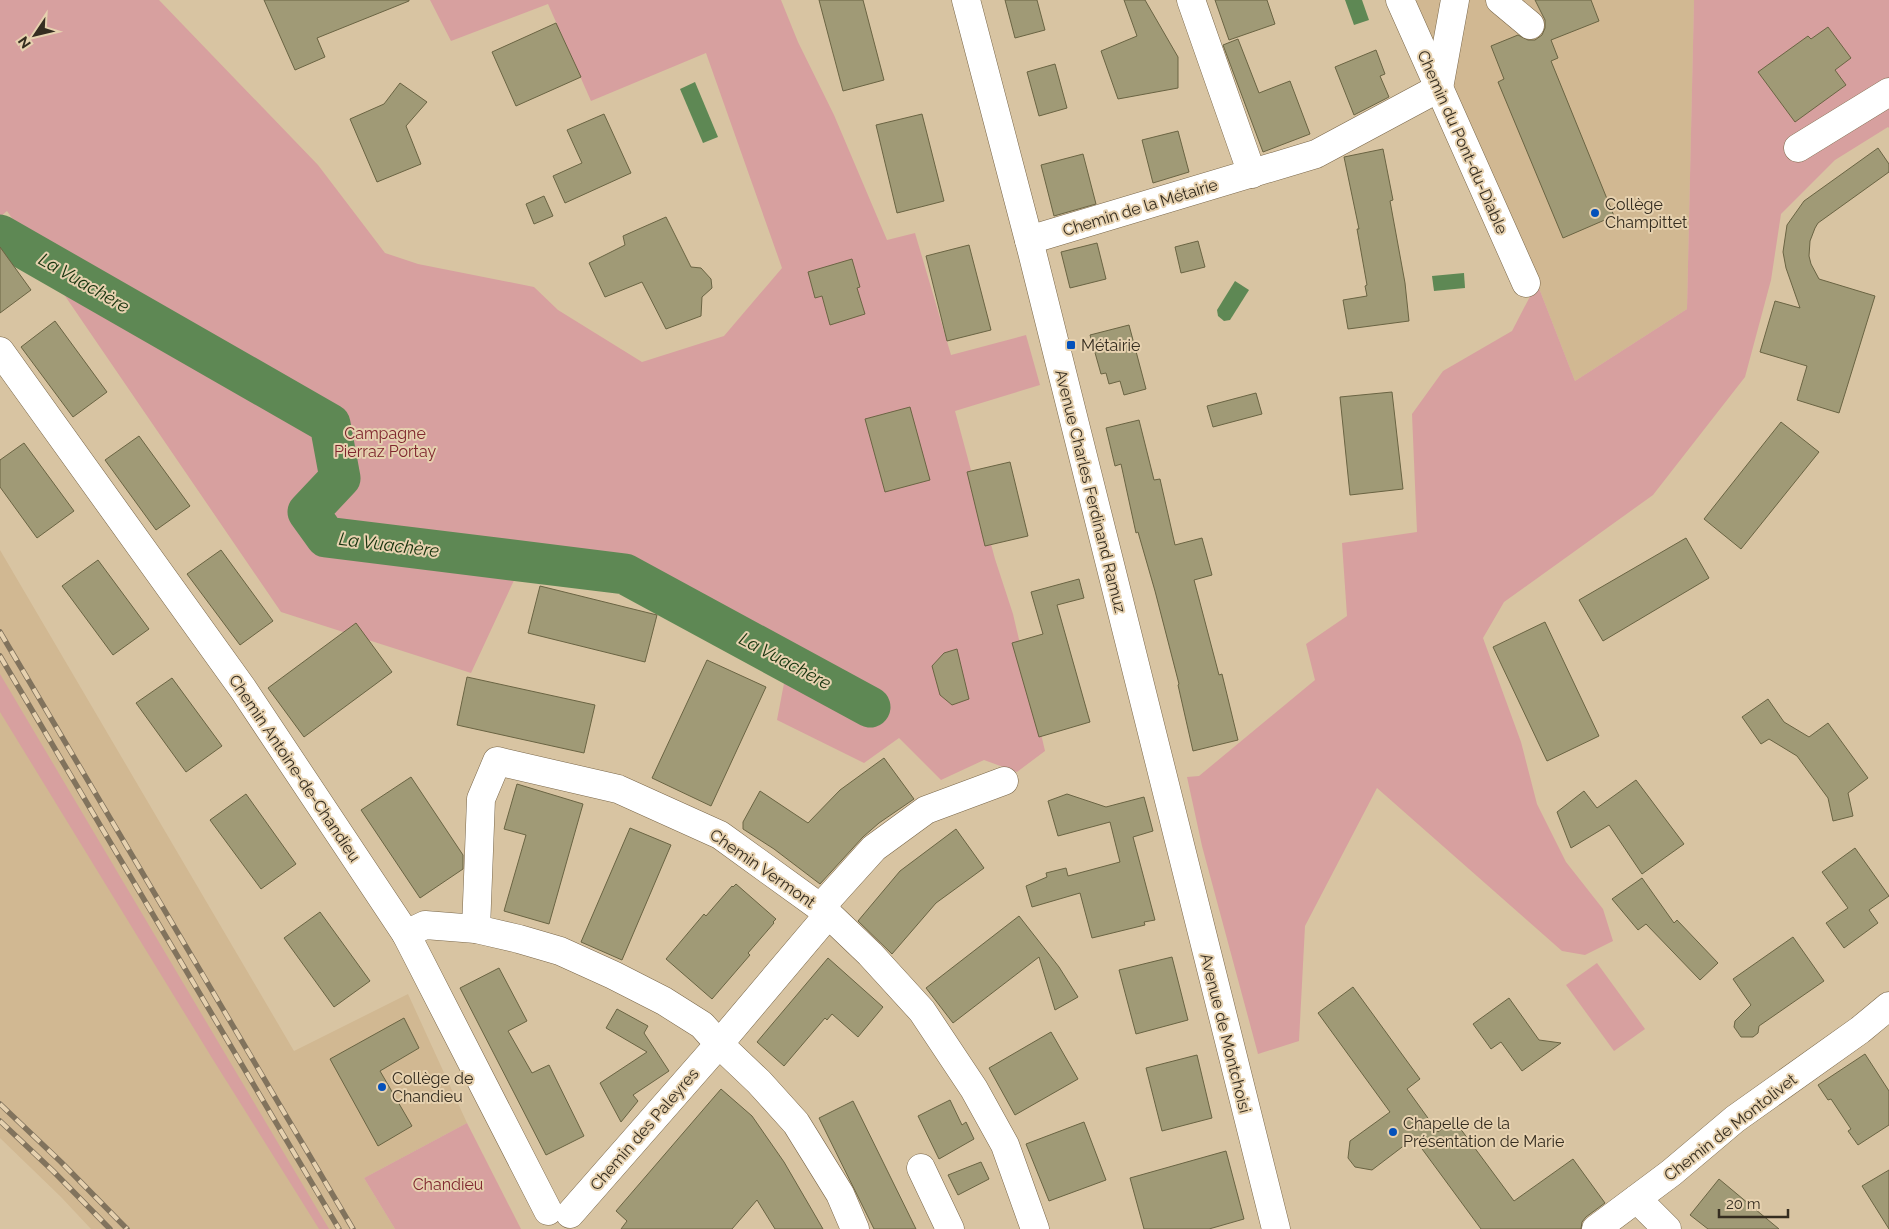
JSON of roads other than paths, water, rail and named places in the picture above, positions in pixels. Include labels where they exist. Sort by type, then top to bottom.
[{"type":"street","name":"Avenue Charles Ferdinand Ramuz","points":[[966,0],[1029,240],[1178,836]]},
{"type":"street","points":[[1191,0],[1252,174]]},
{"type":"street","name":"Chemin du Pont-du-Diable","points":[[1400,0],[1526,283]]},
{"type":"street","points":[[1439,88],[1455,0]]},
{"type":"street","points":[[1500,0],[1530,25]]},
{"type":"street","name":"Chemin de la Métairie","points":[[1029,240],[1316,154],[1439,88]]},
{"type":"street","points":[[1798,148],[1889,92]]},
{"type":"street","name":"Chemin Antoine-de-Chandieu","points":[[0,351],[243,689],[406,934],[562,1221]]},
{"type":"street","name":"Chemin Vermont","points":[[476,929],[481,799],[497,761],[618,789],[720,834],[825,911],[870,954],[922,1011],[974,1089],[1004,1145],[1035,1229]]},
{"type":"street","name":"Chemin des Paleyres","points":[[562,1221],[719,1044],[822,922],[828,899],[874,848],[926,810],[1004,781]]},
{"type":"street","name":"Avenue de Montchoisi","points":[[1178,836],[1276,1229]]},
{"type":"street","points":[[406,934],[425,925],[476,929],[519,939],[560,952],[613,975],[664,1001],[702,1025],[719,1044],[760,1082],[796,1123],[840,1194],[855,1229]]},
{"type":"street","name":"Chemin de Montolivet","points":[[1596,1229],[1637,1199],[1735,1119],[1860,1030],[1889,1006]]},
{"type":"street","points":[[921,1168],[950,1229]]},
{"type":"street","points":[[1637,1199],[1667,1229]]},
{"type":"waterway","name":"La Vuachère","points":[[0,235],[330,424],[340,478],[308,512],[326,537],[625,574],[870,707]]},
{"type":"railway","points":[[0,632],[353,1229]]},
{"type":"railway","points":[[0,656],[339,1229]]},
{"type":"railway","points":[[0,1104],[127,1229]]},
{"type":"railway","points":[[0,1121],[110,1229]]},
{"type":"place","name":"Collège Champittet","points":[[1595,213]]},
{"type":"place","name":"Métairie","points":[[1071,345]]},
{"type":"place","name":"Collège de Chandieu","points":[[382,1087]]},
{"type":"place","name":"Chapelle de la Présentation de Marie","points":[[1393,1132]]},
{"type":"park label","name":"Campagne Pierraz Portay","points":[[385,442]]},
{"type":"park label","name":"Chandieu","points":[[448,1184]]}]
